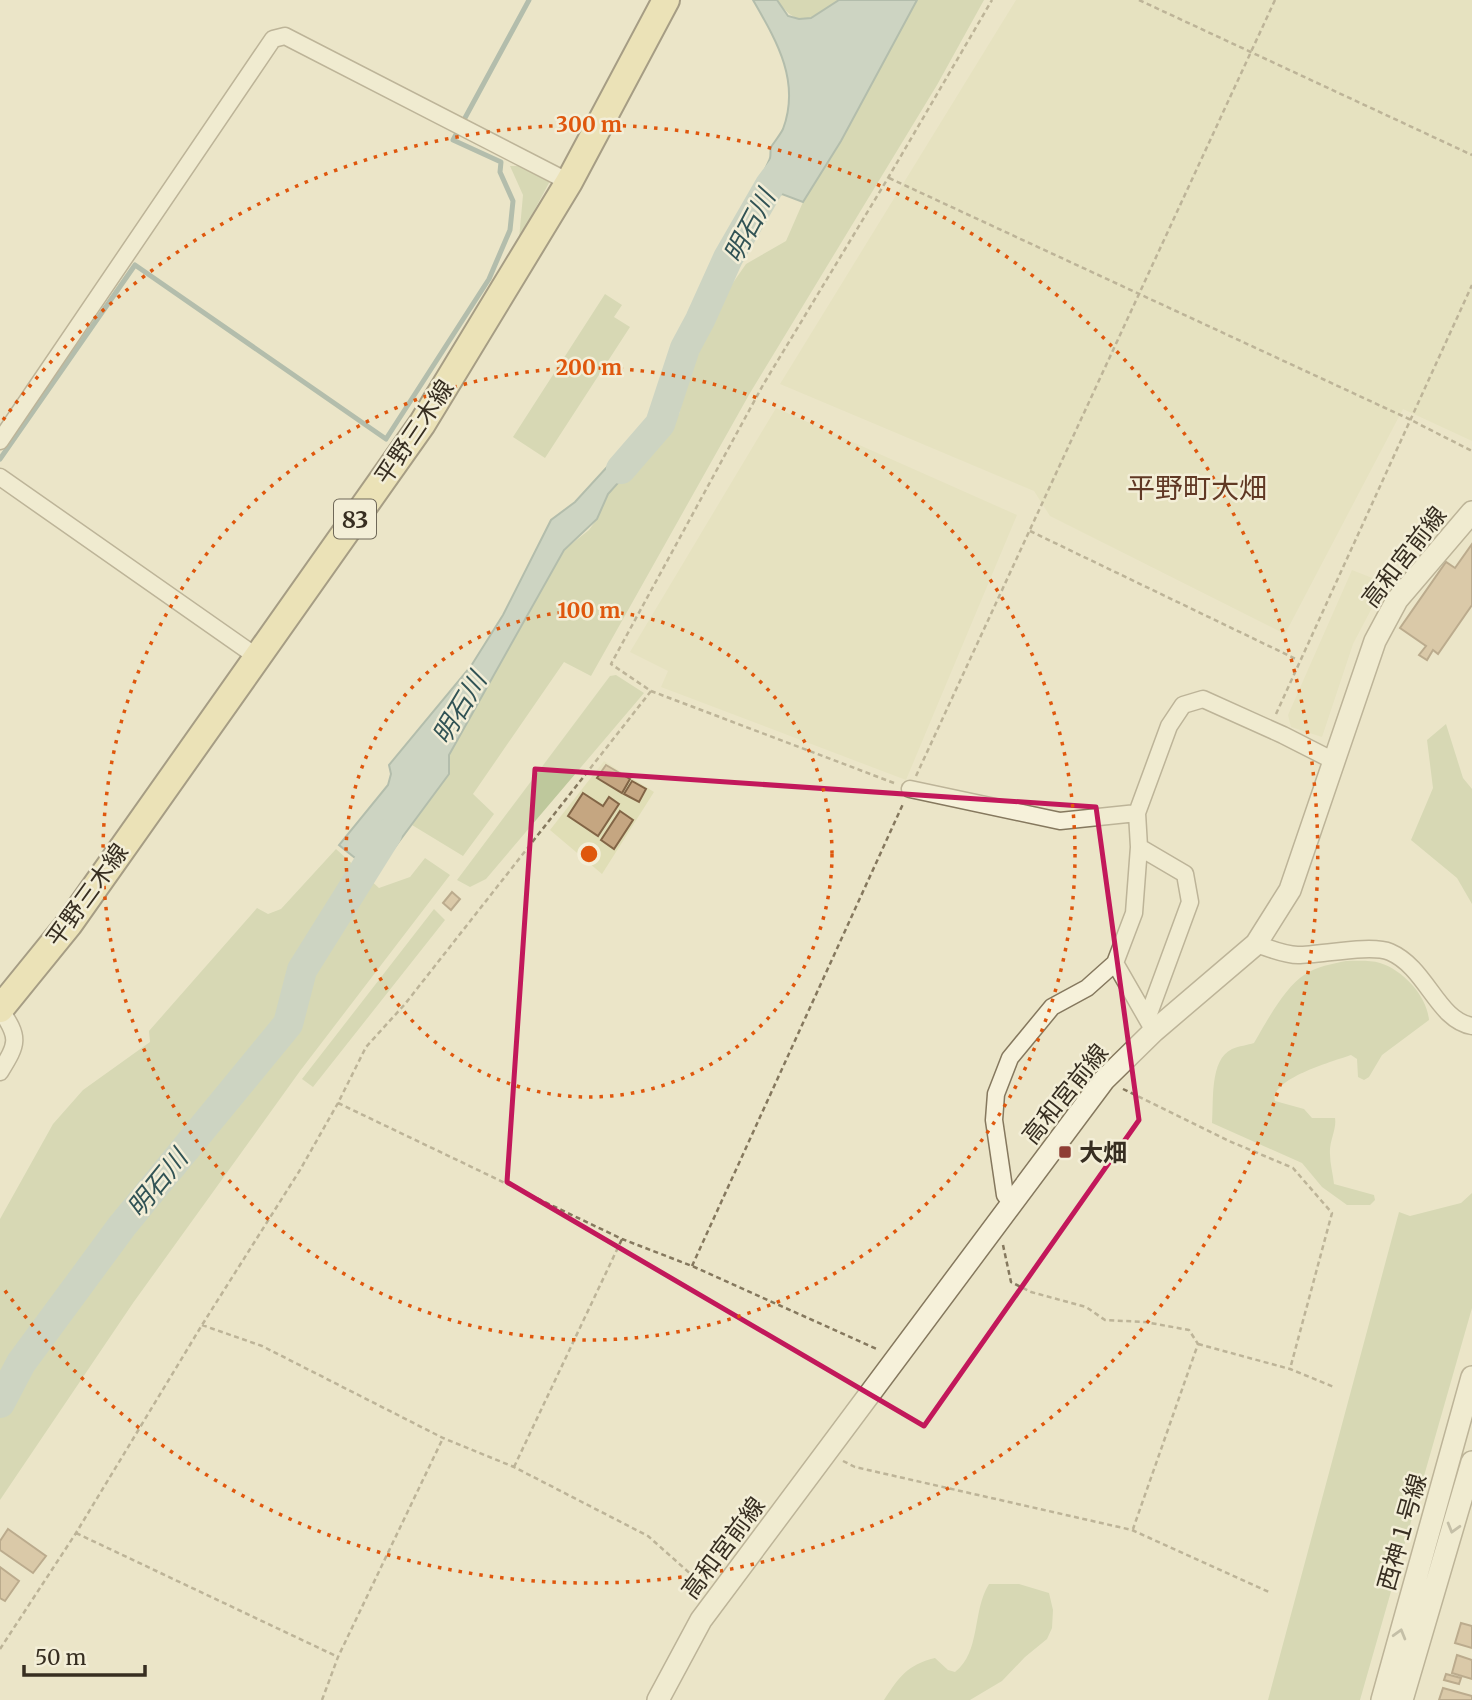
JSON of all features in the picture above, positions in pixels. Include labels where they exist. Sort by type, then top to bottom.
[{"type":"main road","name":"平野三木線","points":[[0,1009],[69,924],[422,424],[569,182],[666,0]]},
{"type":"street","points":[[0,441],[272,39],[285,36],[569,182]]},
{"type":"street","points":[[0,477],[257,657]]},
{"type":"street","name":"高和宮前線","points":[[659,1700],[701,1620],[829,1452],[1104,1080],[1151,1025],[1256,944],[1290,890],[1375,641],[1397,600],[1472,512]]},
{"type":"street","points":[[1012,1203],[1004,1195],[994,1120],[996,1094],[1010,1058],[1052,1007],[1087,988],[1115,963],[1134,914],[1139,847],[1137,813],[1169,726],[1183,705],[1203,699],[1334,761]]},
{"type":"street","points":[[910,789],[1060,821],[1137,813]]},
{"type":"street","points":[[1139,847],[1185,874],[1190,902],[1151,1025]]},
{"type":"street","points":[[1256,944],[1294,955],[1386,950],[1406,960],[1446,1012],[1463,1025],[1472,1026]]},
{"type":"street","points":[[1115,963],[1151,1025]]},
{"type":"street","points":[[0,1009],[12,1027],[15,1048],[0,1072]]},
{"type":"street","name":"西神１号線","points":[[1382,1700],[1472,1377]]},
{"type":"street","name":"西神１号線","points":[[1402,1700],[1472,1462]]},
{"type":"path","points":[[910,789],[651,691],[611,663],[762,385],[992,0]]},
{"type":"path","points":[[1139,0],[1472,155]]},
{"type":"path","points":[[692,1266],[1275,0]]},
{"type":"path","points":[[888,178],[1409,419],[1472,451]]},
{"type":"path","points":[[1270,729],[1299,660],[1472,285]]},
{"type":"path","points":[[1030,531],[1299,660]]},
{"type":"path","points":[[0,1649],[76,1533],[300,1170],[366,1047],[405,1004],[651,691]]},
{"type":"path","points":[[1104,1080],[1293,1168],[1332,1213],[1290,1369]]},
{"type":"path","points":[[338,1103],[622,1239],[692,1266],[866,1346],[899,1356]]},
{"type":"path","points":[[990,1233],[1005,1247],[1011,1282],[1031,1292],[1086,1307],[1105,1320],[1145,1322],[1189,1330],[1198,1344],[1290,1369],[1334,1387]]},
{"type":"path","points":[[514,1467],[622,1239]]},
{"type":"path","points":[[202,1325],[262,1346],[443,1438],[514,1467],[648,1536],[718,1598]]},
{"type":"path","points":[[1132,1530],[1198,1344]]},
{"type":"path","points":[[322,1700],[338,1657],[443,1438]]},
{"type":"path","points":[[829,1452],[855,1467],[1132,1530],[1269,1592]]},
{"type":"path","points":[[76,1533],[338,1657]]},
{"type":"highlighted area","points":[[535,769],[1096,807],[1139,1120],[924,1426],[507,1182]]},
{"type":"shaded area","points":[[1016,0],[1472,0],[1472,441],[1403,409],[1285,634],[1050,516],[1034,491],[780,384]]},
{"type":"shaded area","points":[[776,408],[1017,515],[906,780],[661,687],[668,671],[630,652]]},
{"type":"shaded area","points":[[1352,570],[1385,583],[1353,644],[1322,737],[1291,727],[1288,715]]},
{"type":"shaded area","points":[[604,761],[654,792],[602,874],[550,830]]},
{"type":"green space","points":[[777,0],[839,0],[814,16],[800,19],[785,10]]},
{"type":"green space","points":[[917,0],[984,0],[937,85],[750,393],[591,676],[564,662],[473,794],[494,814],[463,856],[412,825],[449,774],[449,755],[564,550],[589,530],[608,494],[635,464],[651,440],[679,414],[689,376],[721,300],[746,264],[786,241],[803,202],[841,141]]},
{"type":"green space","points":[[510,166],[523,166],[550,181],[519,239],[523,195]]},
{"type":"green space","points":[[605,294],[622,305],[614,317],[630,327],[545,458],[513,437]]},
{"type":"green space","points":[[616,675],[644,693],[486,879],[470,887],[457,880],[610,676]]},
{"type":"green space","points":[[1446,724],[1463,778],[1472,789],[1472,904],[1457,878],[1411,840],[1433,788],[1427,740]]},
{"type":"green space","points":[[336,849],[379,888],[410,877],[425,858],[450,875],[300,1071],[133,1303],[0,1500],[0,1219],[53,1124],[83,1090],[150,1042],[149,1031],[257,908],[268,914],[281,909]]},
{"type":"green space","points":[[434,909],[445,920],[313,1087],[302,1079]]},
{"type":"green space","points":[[1346,961],[1376,962],[1397,971],[1419,993],[1429,1020],[1382,1055],[1369,1077],[1364,1080],[1358,1077],[1357,1059],[1351,1055],[1292,1078],[1276,1093],[1275,1101],[1304,1109],[1312,1118],[1335,1118],[1330,1149],[1334,1184],[1374,1195],[1375,1200],[1370,1205],[1347,1205],[1322,1187],[1302,1163],[1212,1123],[1214,1082],[1219,1062],[1225,1054],[1232,1049],[1254,1043],[1283,997],[1304,975],[1319,967]]},
{"type":"green space","points":[[1472,1193],[1472,1308],[1360,1700],[1268,1700],[1399,1212],[1410,1216],[1461,1203]]},
{"type":"green space","points":[[989,1584],[1019,1584],[1049,1593],[1053,1610],[1052,1628],[1047,1639],[1002,1681],[970,1700],[884,1700],[899,1678],[917,1664],[935,1658],[948,1670],[955,1672],[963,1664],[973,1642],[980,1606]]},
{"type":"water","points":[[753,0],[777,0],[788,16],[799,19],[811,18],[839,0],[917,0],[841,141],[803,202],[782,194],[767,200],[756,197],[754,192],[769,160],[771,147],[783,129],[789,94],[783,61]]},
{"type":"water","points":[[639,432],[651,440],[635,464],[608,494],[597,519],[564,550],[449,755],[449,774],[375,874],[339,845],[388,785],[391,774],[389,765],[471,666],[503,615],[551,520],[575,502]]},
{"type":"building","points":[[1472,544],[1472,605],[1438,654],[1433,650],[1427,660],[1419,655],[1426,646],[1400,628],[1446,562],[1455,568]]},
{"type":"building","points":[[606,765],[630,779],[622,793],[597,778]]},
{"type":"building","points":[[632,781],[646,789],[639,802],[624,794]]},
{"type":"building","points":[[583,793],[603,806],[609,797],[619,804],[598,836],[568,816]]},
{"type":"building","points":[[620,811],[633,820],[614,849],[601,840]]},
{"type":"building","points":[[452,892],[460,899],[451,910],[443,903]]},
{"type":"building","points":[[8,1529],[46,1556],[33,1573],[0,1550],[0,1541]]},
{"type":"building","points":[[0,1567],[19,1581],[5,1601],[0,1598]]},
{"type":"building","points":[[1461,1623],[1472,1626],[1472,1648],[1455,1643]]},
{"type":"building","points":[[1457,1655],[1472,1660],[1472,1679],[1452,1673]]},
{"type":"building","points":[[1446,1674],[1461,1678],[1459,1684],[1444,1680]]},
{"type":"building","points":[[1443,1688],[1472,1696],[1472,1700],[1439,1700]]},
{"type":"waterway","points":[[0,459],[135,265],[386,439],[489,279],[510,230],[513,201],[500,172],[501,162],[453,140],[529,0]]},
{"type":"waterway","name":"明石川","points":[[621,469],[660,424],[685,348],[728,258],[770,185],[786,164]]},
{"type":"waterway","name":"明石川","points":[[0,1403],[21,1363],[122,1226],[288,1024],[302,970],[387,834]]},
{"type":"place","name":"大畑","points":[[1065,1152]]},
{"type":"district","name":"平野町大畑","points":[[1197,488]]}]
